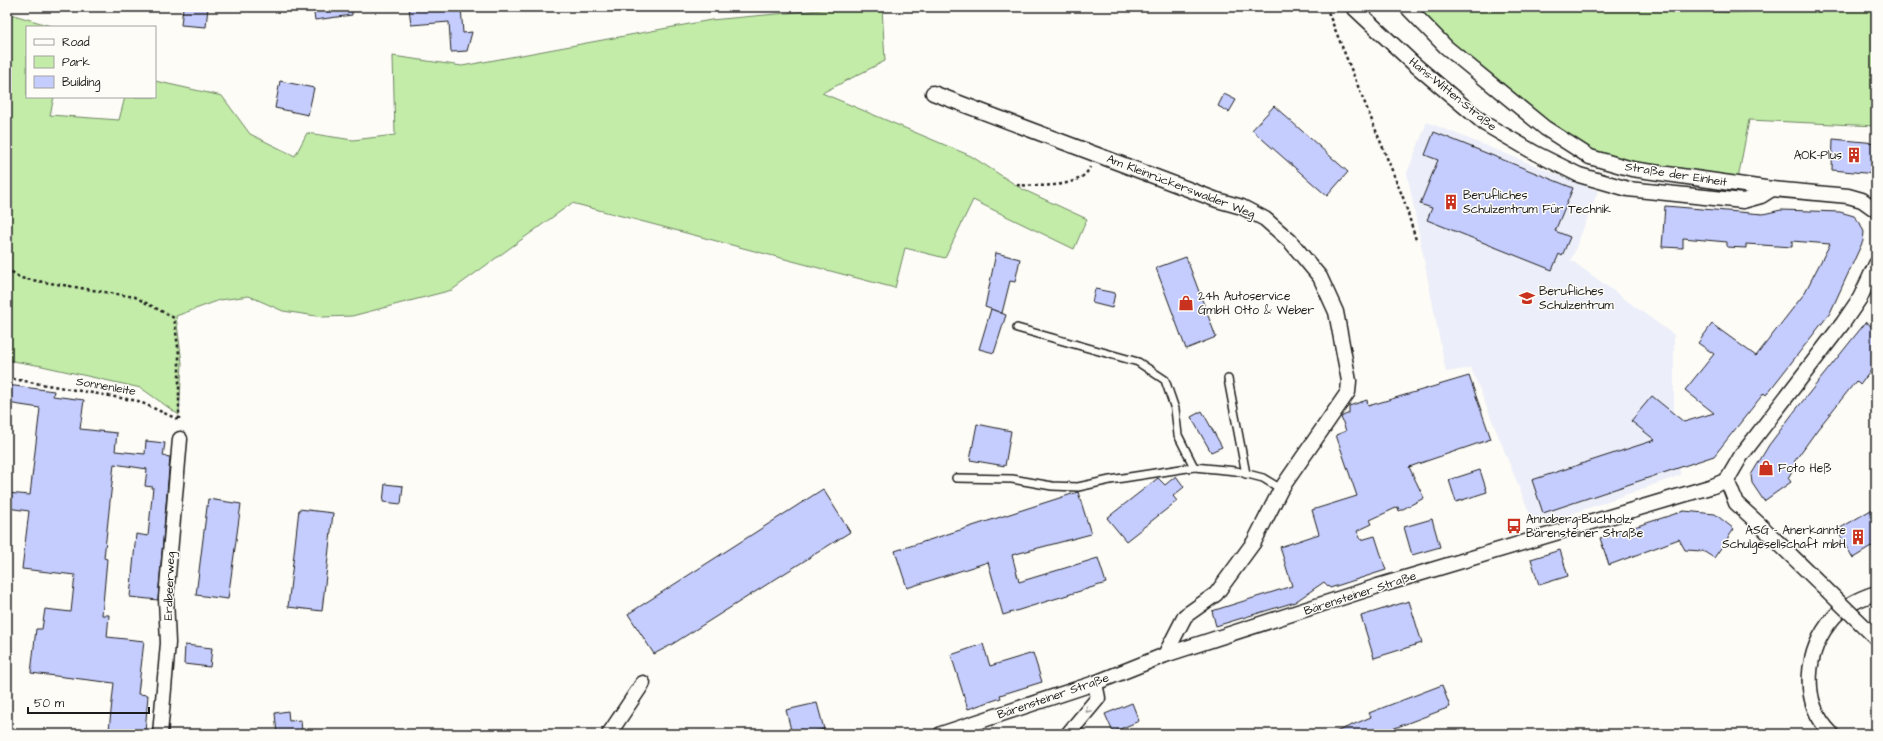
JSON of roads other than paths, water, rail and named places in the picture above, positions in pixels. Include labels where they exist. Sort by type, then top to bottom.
[{"type":"street","name":"Hans-Witten-Straße","points":[[1353,7],[1414,64],[1485,124],[1535,153],[1579,175],[1628,190],[1743,201],[1761,196],[1772,189]]},
{"type":"street","name":"Straße der Einheit","points":[[1407,7],[1446,47],[1463,61],[1545,128],[1590,157],[1632,169],[1772,189],[1848,196],[1862,200],[1876,209]]},
{"type":"street","name":"Am Kleinrückerswalder Weg","points":[[933,93],[1217,200],[1242,207],[1264,219],[1290,241],[1320,277],[1336,312],[1349,381],[1348,392],[1281,489],[1254,542],[1216,594],[1185,616],[1165,655]]},
{"type":"street","points":[[1876,264],[1860,298],[1843,323],[1741,456],[1727,480],[1736,503],[1876,638]]},
{"type":"street","name":"Erdbeerweg","points":[[160,734],[168,643],[166,598],[180,438]]},
{"type":"street","name":"Bärensteiner Straße","points":[[940,734],[1095,683],[1165,655],[1378,586],[1712,486],[1727,480]]},
{"type":"street","points":[[1832,734],[1824,726],[1813,707],[1809,690],[1808,675],[1820,638],[1834,617],[1861,598],[1876,593]]},
{"type":"street","points":[[609,734],[643,683]]},
{"type":"street","points":[[1068,734],[1098,698],[1095,683]]},
{"type":"lane","points":[[1017,328],[1138,362],[1165,380],[1175,409],[1178,435],[1194,467]]},
{"type":"lane","points":[[1228,379],[1246,474]]},
{"type":"lane","points":[[956,478],[1012,479],[1052,486],[1078,487],[1110,480],[1194,467],[1246,474],[1263,478],[1281,489]]},
{"type":"place","name":"AOK-Plus","points":[[1854,155]]},
{"type":"place","name":"Berufliches Schulzentrum Für Technik","points":[[1451,202]]},
{"type":"place","name":"Berufliches Schulzentrum","points":[[1527,298]]},
{"type":"place","name":"24h Autoservice GmbH Otto & Weber","points":[[1186,303]]},
{"type":"place","name":"Foto Heß","points":[[1766,468]]},
{"type":"place","name":"Annaberg-Buchholz, Bärensteiner Straße","points":[[1514,526]]},
{"type":"place","name":"ASG - Anerkannte Schulgesellschaft mbH","points":[[1858,537]]}]
